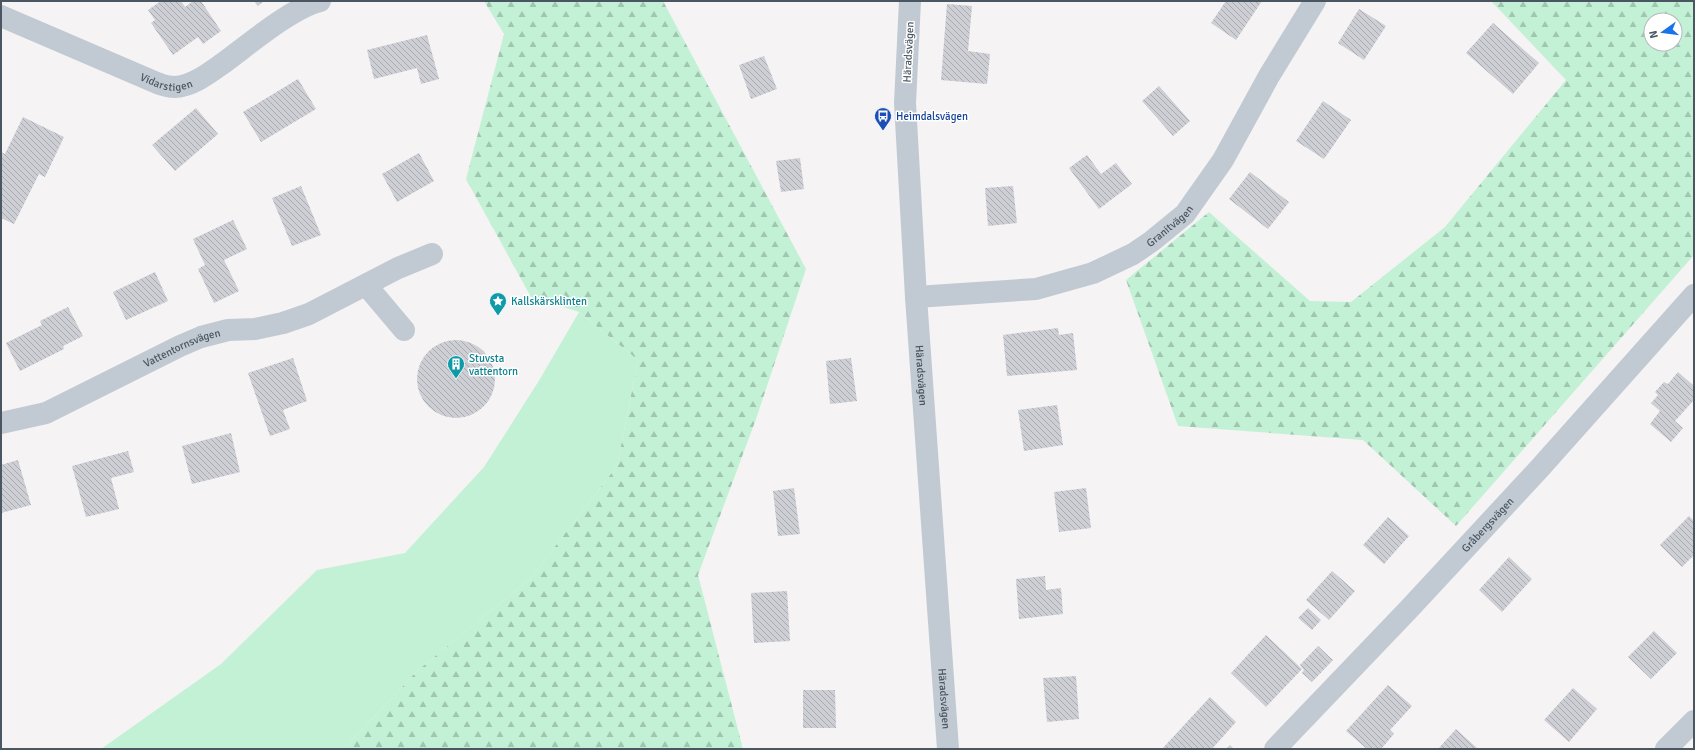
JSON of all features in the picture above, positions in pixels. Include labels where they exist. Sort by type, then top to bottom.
[{"type":"street","name":"Vidarstigen","points":[[1,16],[157,83],[174,87],[188,84],[205,76],[287,17],[313,3],[320,1]]},
{"type":"street","name":"Häradsvägen","points":[[910,1],[905,103],[916,297],[948,749]]},
{"type":"street","name":"Granitvägen","points":[[916,297],[1029,290],[1051,286],[1093,273],[1133,254],[1152,241],[1185,214],[1223,160],[1269,76],[1315,1]]},
{"type":"street","name":"Vattentornsvägen","points":[[1,423],[46,413],[201,337],[228,330],[283,324],[309,314],[398,268],[432,254]]},
{"type":"street","points":[[366,285],[404,330]]},
{"type":"street","name":"Gråbergsvägen","points":[[1275,749],[1404,614],[1539,469],[1694,295]]},
{"type":"street","points":[[1666,749],[1694,721]]},
{"type":"green space","points":[[484,1],[663,1],[806,269],[756,419],[698,575],[743,749],[344,749],[417,671],[530,579],[617,466],[638,360],[579,312],[531,297],[466,179],[504,34]]},
{"type":"green space","points":[[1491,1],[1694,1],[1694,255],[1456,526],[1363,440],[1178,426],[1126,280],[1209,212],[1310,301],[1351,302],[1445,227],[1566,80]]},
{"type":"green space","points":[[579,312],[638,360],[617,466],[530,579],[417,671],[344,749],[101,749],[221,664],[317,570],[405,553],[484,467],[540,379]]},
{"type":"building","points":[[161,1],[181,1],[185,7],[193,1],[201,1],[221,31],[203,44],[198,37],[173,55],[151,23],[155,20],[148,10]]},
{"type":"building","points":[[254,1],[264,1],[258,6]]},
{"type":"building","points":[[1226,1],[1262,1],[1236,40],[1211,23]]},
{"type":"building","points":[[947,4],[972,6],[968,51],[990,54],[987,84],[941,80]]},
{"type":"building","points":[[1359,9],[1386,26],[1364,60],[1338,43]]},
{"type":"building","points":[[1493,23],[1539,63],[1513,94],[1466,53]]},
{"type":"building","points":[[427,35],[439,79],[421,84],[417,68],[374,79],[367,50]]},
{"type":"building","points":[[764,56],[777,89],[751,99],[739,65]]},
{"type":"building","points":[[298,79],[316,109],[261,142],[243,112]]},
{"type":"building","points":[[1159,86],[1190,121],[1173,136],[1142,101]]},
{"type":"building","points":[[1323,101],[1351,120],[1324,159],[1296,141]]},
{"type":"building","points":[[196,108],[218,134],[175,171],[152,145]]},
{"type":"building","points":[[23,117],[64,137],[45,177],[39,174],[14,224],[1,218],[1,152],[5,154]]},
{"type":"building","points":[[419,153],[434,181],[397,202],[382,174]]},
{"type":"building","points":[[1087,155],[1101,174],[1116,163],[1132,184],[1099,209],[1069,168]]},
{"type":"building","points":[[800,158],[804,189],[781,192],[776,161]]},
{"type":"building","points":[[1250,172],[1289,202],[1268,229],[1229,199]]},
{"type":"building","points":[[301,186],[321,235],[292,246],[272,198]]},
{"type":"building","points":[[1013,186],[1017,223],[988,226],[985,188]]},
{"type":"building","points":[[233,220],[247,249],[224,260],[239,291],[214,303],[198,269],[205,265],[193,239]]},
{"type":"building","points":[[155,272],[168,301],[126,320],[113,292]]},
{"type":"building","points":[[68,307],[83,336],[63,346],[64,349],[20,371],[6,343],[42,325],[40,321]]},
{"type":"building","points":[[1058,328],[1059,335],[1073,333],[1077,370],[1007,376],[1003,335]]},
{"type":"building","name":"Stuvsta vattentorn","points":[[456,340],[471,343],[478,347],[488,357],[492,364],[495,379],[492,394],[488,401],[478,411],[471,415],[456,418],[441,415],[434,411],[424,401],[420,394],[417,379],[420,364],[424,357],[434,347],[441,343]]},
{"type":"building","points":[[293,358],[307,401],[283,410],[290,429],[270,436],[248,373]]},
{"type":"building","points":[[851,358],[857,401],[830,404],[826,361]]},
{"type":"building","points":[[1678,372],[1694,386],[1694,400],[1675,421],[1683,428],[1671,442],[1650,424],[1660,411],[1651,403],[1658,395],[1655,392],[1664,382],[1668,384]]},
{"type":"building","points":[[1057,405],[1063,445],[1024,451],[1018,410]]},
{"type":"building","points":[[231,433],[240,472],[192,484],[182,446]]},
{"type":"building","points":[[128,451],[134,472],[111,478],[119,509],[86,517],[72,466]]},
{"type":"building","points":[[18,460],[31,505],[1,513],[1,465]]},
{"type":"building","points":[[794,488],[800,534],[778,536],[773,491]]},
{"type":"building","points":[[1086,488],[1091,528],[1059,532],[1054,492]]},
{"type":"building","points":[[1689,516],[1694,521],[1694,555],[1682,567],[1660,545]]},
{"type":"building","points":[[1388,517],[1409,536],[1384,564],[1363,545]]},
{"type":"building","points":[[1509,557],[1532,579],[1502,612],[1479,590]]},
{"type":"building","points":[[1332,571],[1355,591],[1329,620],[1306,600]]},
{"type":"building","points":[[1045,576],[1046,590],[1061,588],[1063,614],[1019,619],[1016,579]]},
{"type":"building","points":[[787,591],[790,641],[754,643],[751,593]]},
{"type":"building","points":[[1308,608],[1321,620],[1312,630],[1298,618]]},
{"type":"building","points":[[1654,631],[1677,653],[1651,679],[1628,657]]},
{"type":"building","points":[[1266,635],[1302,669],[1266,707],[1231,673]]},
{"type":"building","points":[[1318,646],[1333,660],[1312,682],[1302,673],[1304,670],[1300,665]]},
{"type":"building","points":[[1076,676],[1079,719],[1047,722],[1043,678]]},
{"type":"building","points":[[1388,685],[1412,706],[1390,730],[1394,734],[1381,749],[1367,749],[1346,731]]},
{"type":"building","points":[[1573,688],[1597,709],[1569,742],[1544,720]]},
{"type":"building","points":[[803,690],[835,690],[836,728],[803,728]]},
{"type":"building","points":[[1210,697],[1236,722],[1212,749],[1162,749]]},
{"type":"building","points":[[1456,729],[1478,749],[1438,749]]},
{"type":"building","points":[[1230,745],[1234,749],[1226,749]]},
{"type":"place","name":"Heimdalsvägen","points":[[883,131]]},
{"type":"place","name":"Kallskärsklinten","points":[[498,316]]},
{"type":"place","name":"Stuvsta vattentorn","points":[[456,379]]}]
